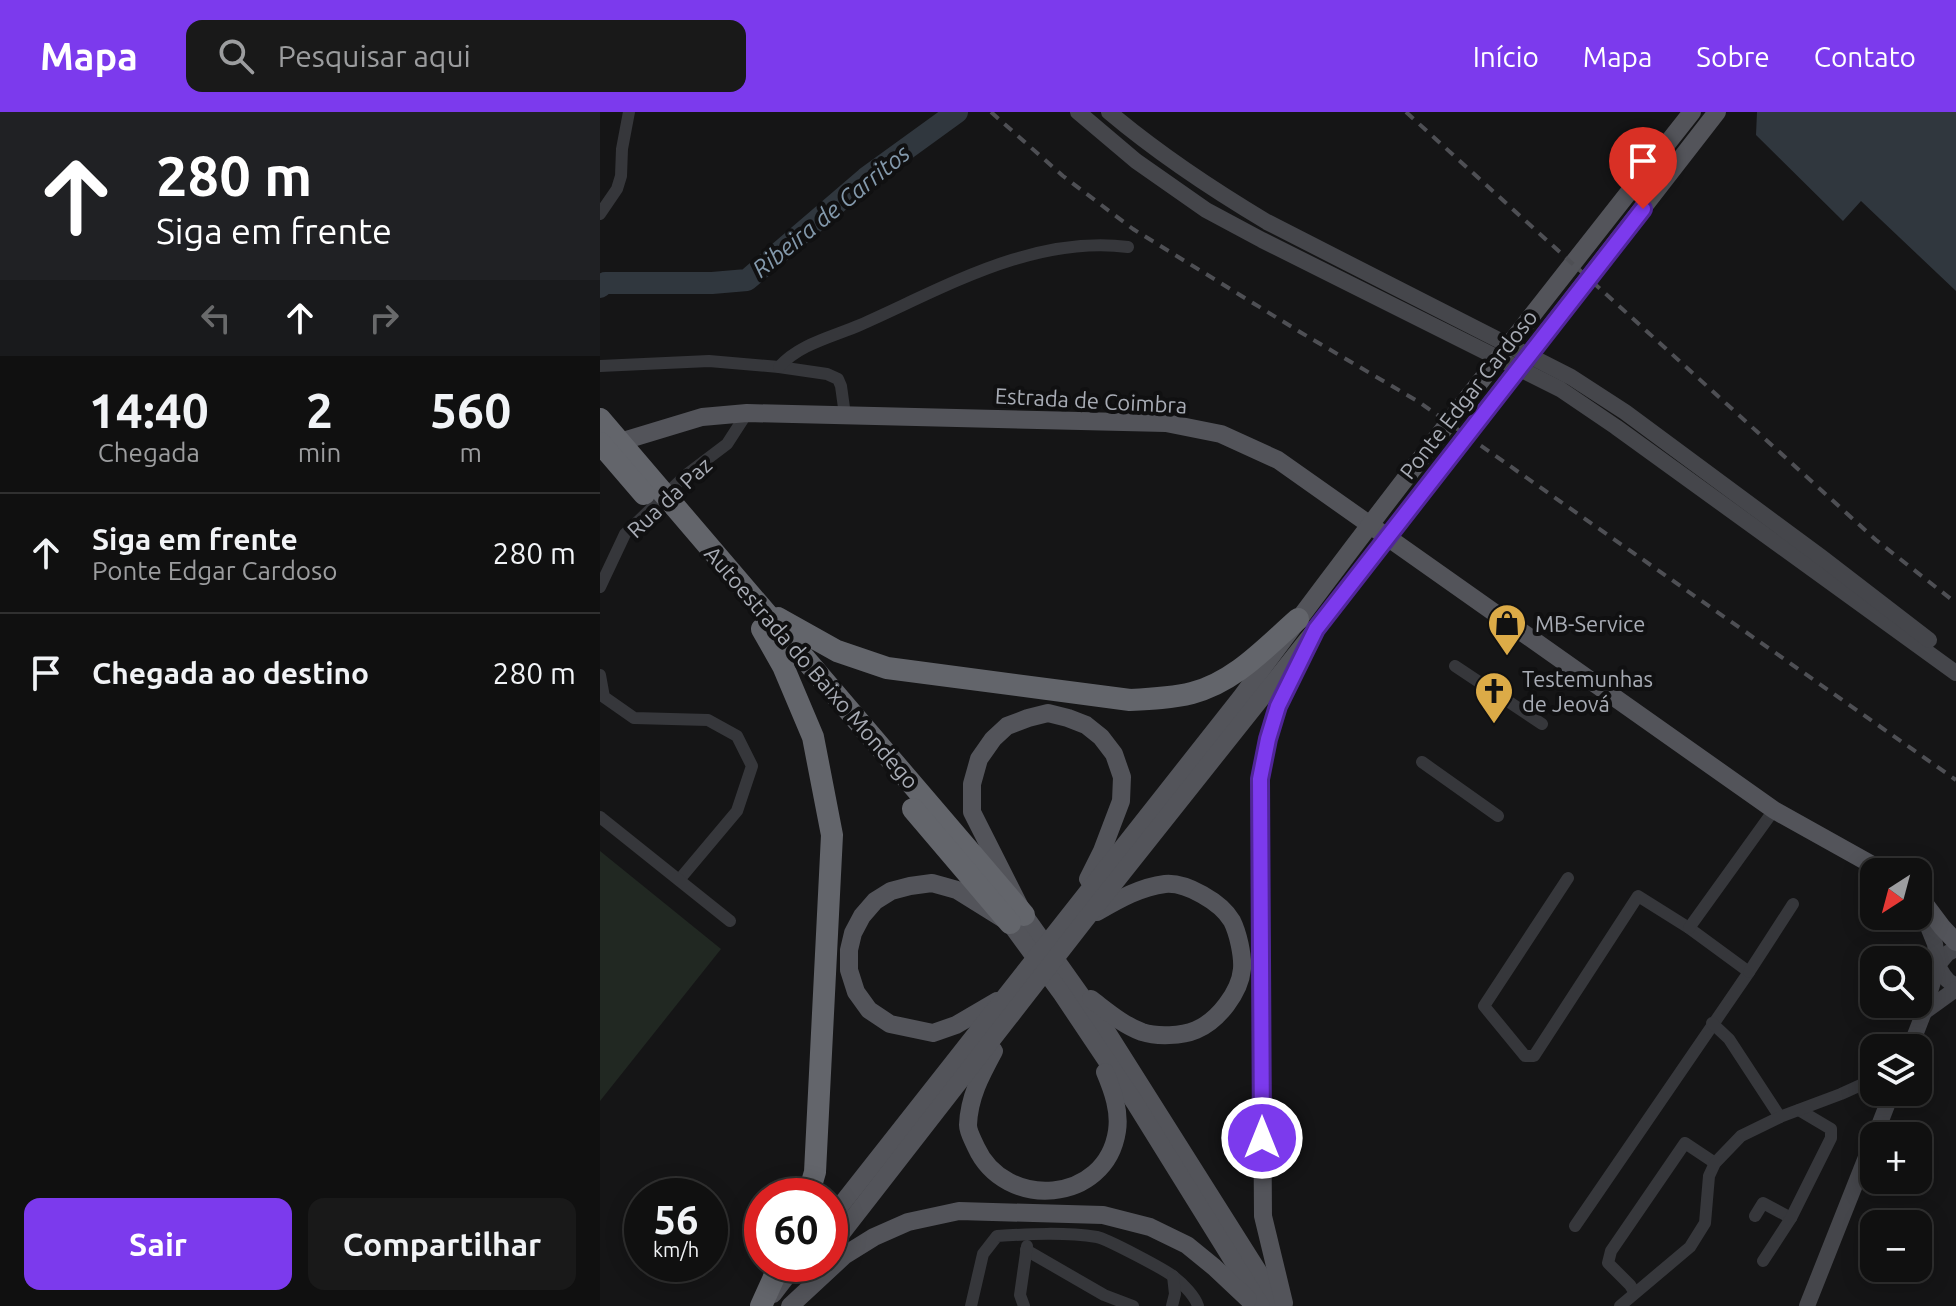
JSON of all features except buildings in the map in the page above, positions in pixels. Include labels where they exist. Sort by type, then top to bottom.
[{"type":"highway","name":"Autoestrada do Baixo Mondego","points":[[600,419],[690,536]]},
{"type":"highway","name":"Autoestrada do Baixo Mondego","points":[[600,443],[690,536],[763,619],[1017,919]]},
{"type":"highway","points":[[763,619],[837,651],[887,668],[1130,700],[1192,693],[1216,684],[1307,624]]},
{"type":"highway","points":[[763,619],[813,737],[832,835],[813,1178]]},
{"type":"highway","points":[[762,1306],[772,1282]]},
{"type":"main road","points":[[1078,112],[1136,161],[1206,210],[1560,389],[1956,673]]},
{"type":"main road","points":[[1109,112],[1150,147],[1267,222],[1571,377],[1625,412],[1956,661]]},
{"type":"main road","name":"Ponte Edgar Cardoso","points":[[1078,917],[1307,624],[1692,112]]},
{"type":"main road","name":"Ponte Edgar Cardoso","points":[[1307,624],[1717,112]]},
{"type":"main road","name":"Estrada de Coimbra","points":[[600,452],[626,440],[702,417],[747,413],[1166,423],[1221,434],[1278,460],[1774,810],[1860,858]]},
{"type":"main road","points":[[1282,1306],[1263,1216],[1260,779],[1278,706],[1307,624]]},
{"type":"main road","points":[[848,1224],[1015,998],[1078,917],[1121,801],[1122,777],[1114,754],[1101,737],[1086,725],[1048,713],[1007,726],[993,739],[979,759],[972,784],[972,812],[1017,919],[1091,1036],[1135,1103],[1261,1306]]},
{"type":"main road","points":[[1015,998],[933,1033],[890,1024],[869,1010],[856,992],[849,970],[851,942],[862,916],[875,901],[891,891],[932,883],[957,890],[1017,919],[1078,990],[1107,1032],[1282,1306]]},
{"type":"main road","points":[[1078,917],[1123,896],[1167,884],[1191,889],[1213,901],[1231,921],[1239,945],[1242,969],[1234,994],[1220,1014],[1197,1030],[1165,1036],[1145,1033],[1127,1025],[1078,990]]},
{"type":"main road","points":[[1932,905],[1956,926]]},
{"type":"main road","points":[[1932,913],[1956,942]]},
{"type":"main road","points":[[1929,930],[1942,974],[1956,987],[1932,1006]]},
{"type":"main road","points":[[1932,985],[1938,965],[1956,949]]},
{"type":"main road","points":[[1015,998],[975,1087],[968,1128],[982,1159],[1000,1178],[1022,1188],[1045,1192],[1082,1183],[1100,1169],[1117,1130],[1116,1098],[1091,1036]]},
{"type":"main road","points":[[848,1197],[1015,998]]},
{"type":"main road","points":[[1807,1306],[1860,1172]]},
{"type":"main road","points":[[790,1306],[845,1255],[874,1237],[908,1222],[959,1211],[1103,1215],[1150,1227],[1187,1245],[1254,1306]]},
{"type":"main road","points":[[762,1306],[781,1282]]},
{"type":"main road","points":[[784,1306],[803,1282]]},
{"type":"street","points":[[600,214],[617,189],[621,176],[629,112]]},
{"type":"street","points":[[779,367],[788,356],[814,343],[960,278],[1037,253],[1097,245],[1128,247]]},
{"type":"street","points":[[600,366],[709,361],[827,374],[838,379],[844,394],[845,415]]},
{"type":"street","name":"Rua da Paz","points":[[600,587],[625,534],[686,475],[727,444],[747,413]]},
{"type":"street","points":[[1455,666],[1542,724]]},
{"type":"street","points":[[600,675],[604,697],[634,718],[708,720],[737,736],[752,766],[737,811],[679,880]]},
{"type":"street","points":[[1422,762],[1498,816]]},
{"type":"street","points":[[1689,928],[1774,810]]},
{"type":"street","points":[[600,817],[730,921]]},
{"type":"street","points":[[1568,878],[1484,1006],[1525,1056],[1534,1056],[1638,896],[1689,928],[1749,972]]},
{"type":"street","points":[[1575,1226],[1793,904]]},
{"type":"street","points":[[1712,1023],[1729,1039],[1780,1117]]},
{"type":"street","points":[[1620,1306],[1690,1247],[1705,1223],[1709,1176],[1715,1163],[1741,1136],[1860,1085]]},
{"type":"street","points":[[1763,1261],[1791,1218],[1831,1138],[1831,1129],[1799,1110]]},
{"type":"street","points":[[1635,1293],[1608,1263],[1611,1251],[1685,1143],[1715,1163]]},
{"type":"street","points":[[1755,1216],[1763,1203],[1791,1218]]},
{"type":"street","points":[[1024,1306],[1020,1295],[1029,1234]]},
{"type":"street","points":[[971,1306],[983,1254],[997,1236],[1029,1234],[1101,1238],[1173,1276],[1198,1306]]},
{"type":"street","points":[[1026,1250],[1104,1295],[1133,1306]]},
{"type":"street","points":[[1172,1306],[1175,1294],[1173,1276]]},
{"type":"shaded area","points":[[1757,112],[1956,112],[1956,291],[1861,201],[1843,221],[1756,135]]},
{"type":"shaded area","points":[[600,851],[721,949],[600,1101]]},
{"type":"waterway","name":"Ribeira de Carritos","points":[[600,287],[605,283],[747,280],[866,178],[957,112]]},
{"type":"railway","points":[[991,112],[1063,176],[1133,229],[1419,402],[1956,780]]},
{"type":"railway","points":[[1406,112],[1876,540],[1956,603]]},
{"type":"place","name":"MB-Service","points":[[1507,657]]},
{"type":"place","name":"Testemunhas de Jeová","points":[[1494,725]]},
{"type":"route","points":[[1262,1138],[1260,779],[1278,706],[1316,629],[1643,209]]}]
